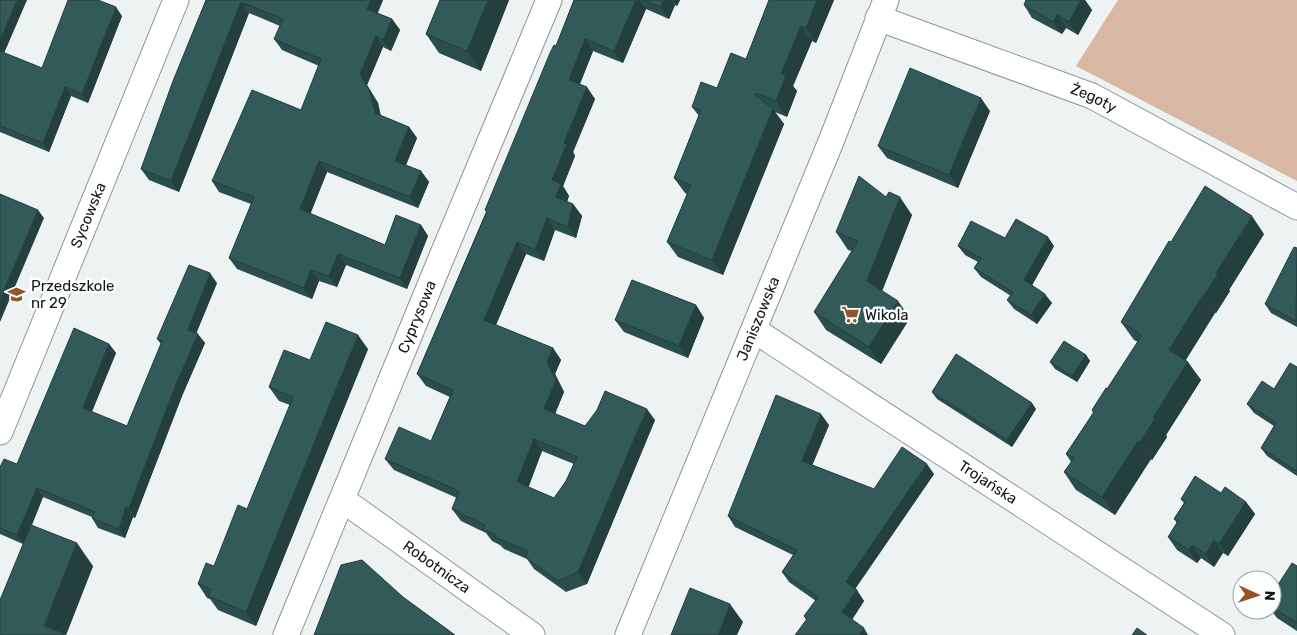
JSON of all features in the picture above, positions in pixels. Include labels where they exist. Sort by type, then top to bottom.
[{"type":"street","name":"Sycowska","points":[[0,432],[176,0]]},
{"type":"street","name":"Cyprysowa","points":[[286,635],[549,0]]},
{"type":"street","name":"Żegoty","points":[[882,9],[1092,96],[1297,207]]},
{"type":"street","name":"Janiszowska","points":[[628,635],[832,139],[882,9]]},
{"type":"street","name":"Trojańska","points":[[754,330],[1222,635]]},
{"type":"street","name":"Robotnicza","points":[[342,500],[532,635]]},
{"type":"shaded area","points":[[1118,0],[1297,0],[1297,181],[1076,66]]},
{"type":"building","points":[[0,0],[17,0],[0,40]]},
{"type":"building","points":[[68,0],[98,0],[116,7],[82,94],[65,87],[43,143],[0,126],[0,51],[42,68]]},
{"type":"building","points":[[206,0],[371,0],[367,9],[392,19],[383,40],[376,36],[360,74],[370,92],[375,113],[409,127],[395,161],[421,171],[410,197],[319,161],[300,209],[385,245],[396,215],[421,225],[400,278],[338,254],[329,276],[311,270],[304,288],[229,258],[254,197],[212,181],[252,90],[301,110],[321,59],[274,39],[283,19],[241,2],[171,181],[141,169],[173,81]]},
{"type":"building","points":[[440,0],[488,0],[467,51],[426,34]]},
{"type":"building","points":[[574,0],[636,0],[614,51],[585,39],[569,80],[587,87],[564,143],[567,144],[552,180],[561,184],[556,197],[573,204],[568,227],[547,218],[535,250],[517,242],[484,320],[553,348],[547,362],[556,380],[544,409],[585,426],[597,410],[605,391],[647,409],[578,572],[558,581],[525,557],[528,551],[495,537],[496,535],[483,529],[485,525],[452,509],[459,491],[385,459],[399,427],[431,441],[453,390],[417,374],[487,211],[485,210],[550,53],[554,45],[556,46]],"holes":[[[534,439],[577,457],[566,481],[554,498],[517,482]]]},
{"type":"building","points":[[644,0],[664,0],[661,7]]},
{"type":"building","points":[[769,0],[817,0],[806,28],[801,26],[781,74],[786,76],[776,101],[756,93],[755,95],[773,109],[712,260],[667,242],[691,185],[674,178],[701,110],[692,107],[701,82],[717,88],[731,53],[746,59]]},
{"type":"building","points":[[1026,0],[1081,0],[1069,22],[1057,15],[1053,22],[1024,5]]},
{"type":"building","points":[[910,68],[981,98],[949,175],[878,146]]},
{"type":"building","points":[[859,176],[886,197],[889,192],[900,197],[867,281],[898,301],[869,347],[814,312],[858,241],[836,232]]},
{"type":"building","points":[[1205,186],[1252,216],[1216,273],[1218,274],[1169,350],[1188,362],[1153,418],[1155,419],[1140,442],[1138,441],[1102,497],[1064,472],[1074,458],[1066,454],[1094,412],[1092,410],[1106,388],[1142,335],[1121,322],[1169,241],[1171,242]]},
{"type":"building","points":[[0,194],[38,210],[0,299]]},
{"type":"building","points":[[1016,219],[1048,237],[1024,280],[1045,294],[1031,315],[1007,300],[1013,292],[974,268],[981,258],[958,246],[971,221],[1005,238]]},
{"type":"building","points":[[1294,247],[1297,248],[1296,321],[1265,304]]},
{"type":"building","points":[[189,265],[210,273],[188,330],[198,334],[175,387],[129,508],[126,507],[119,529],[92,518],[95,512],[37,488],[17,535],[0,528],[0,467],[4,459],[17,464],[74,328],[109,344],[83,408],[127,426],[162,341],[157,339]]},
{"type":"building","points":[[632,280],[696,305],[679,346],[615,320]]},
{"type":"building","points":[[326,322],[358,335],[246,612],[208,596],[211,589],[198,584],[206,563],[214,566],[238,505],[247,509],[293,397],[269,387],[284,350],[310,360]]},
{"type":"building","points":[[1064,341],[1086,355],[1072,376],[1050,362]]},
{"type":"building","points":[[956,354],[1032,403],[1007,440],[932,392]]},
{"type":"building","points":[[1290,363],[1297,367],[1297,471],[1261,448],[1276,423],[1247,404],[1262,381],[1274,389]]},
{"type":"building","points":[[776,395],[821,414],[802,461],[874,489],[902,447],[927,464],[846,582],[857,590],[842,612],[864,628],[859,635],[795,635],[807,619],[804,616],[818,597],[782,572],[797,550],[728,516]]},
{"type":"building","points":[[1195,476],[1221,493],[1225,487],[1246,502],[1219,544],[1214,540],[1206,554],[1192,545],[1189,550],[1168,537],[1178,521],[1174,519],[1185,502],[1181,499]]},
{"type":"building","points":[[31,525],[77,543],[44,626],[65,635],[0,635],[0,600]]},
{"type":"building","points":[[362,560],[403,597],[455,635],[314,635],[341,565]]},
{"type":"building","points":[[1292,563],[1297,566],[1297,623],[1282,613],[1282,578]]},
{"type":"building","points":[[690,588],[730,604],[718,635],[671,635]]},
{"type":"building","points":[[1137,628],[1147,635],[1132,635]]},
{"type":"place","name":"Przedszkole nr 29","points":[[17,295]]},
{"type":"place","name":"Wikola","points":[[851,315]]}]
